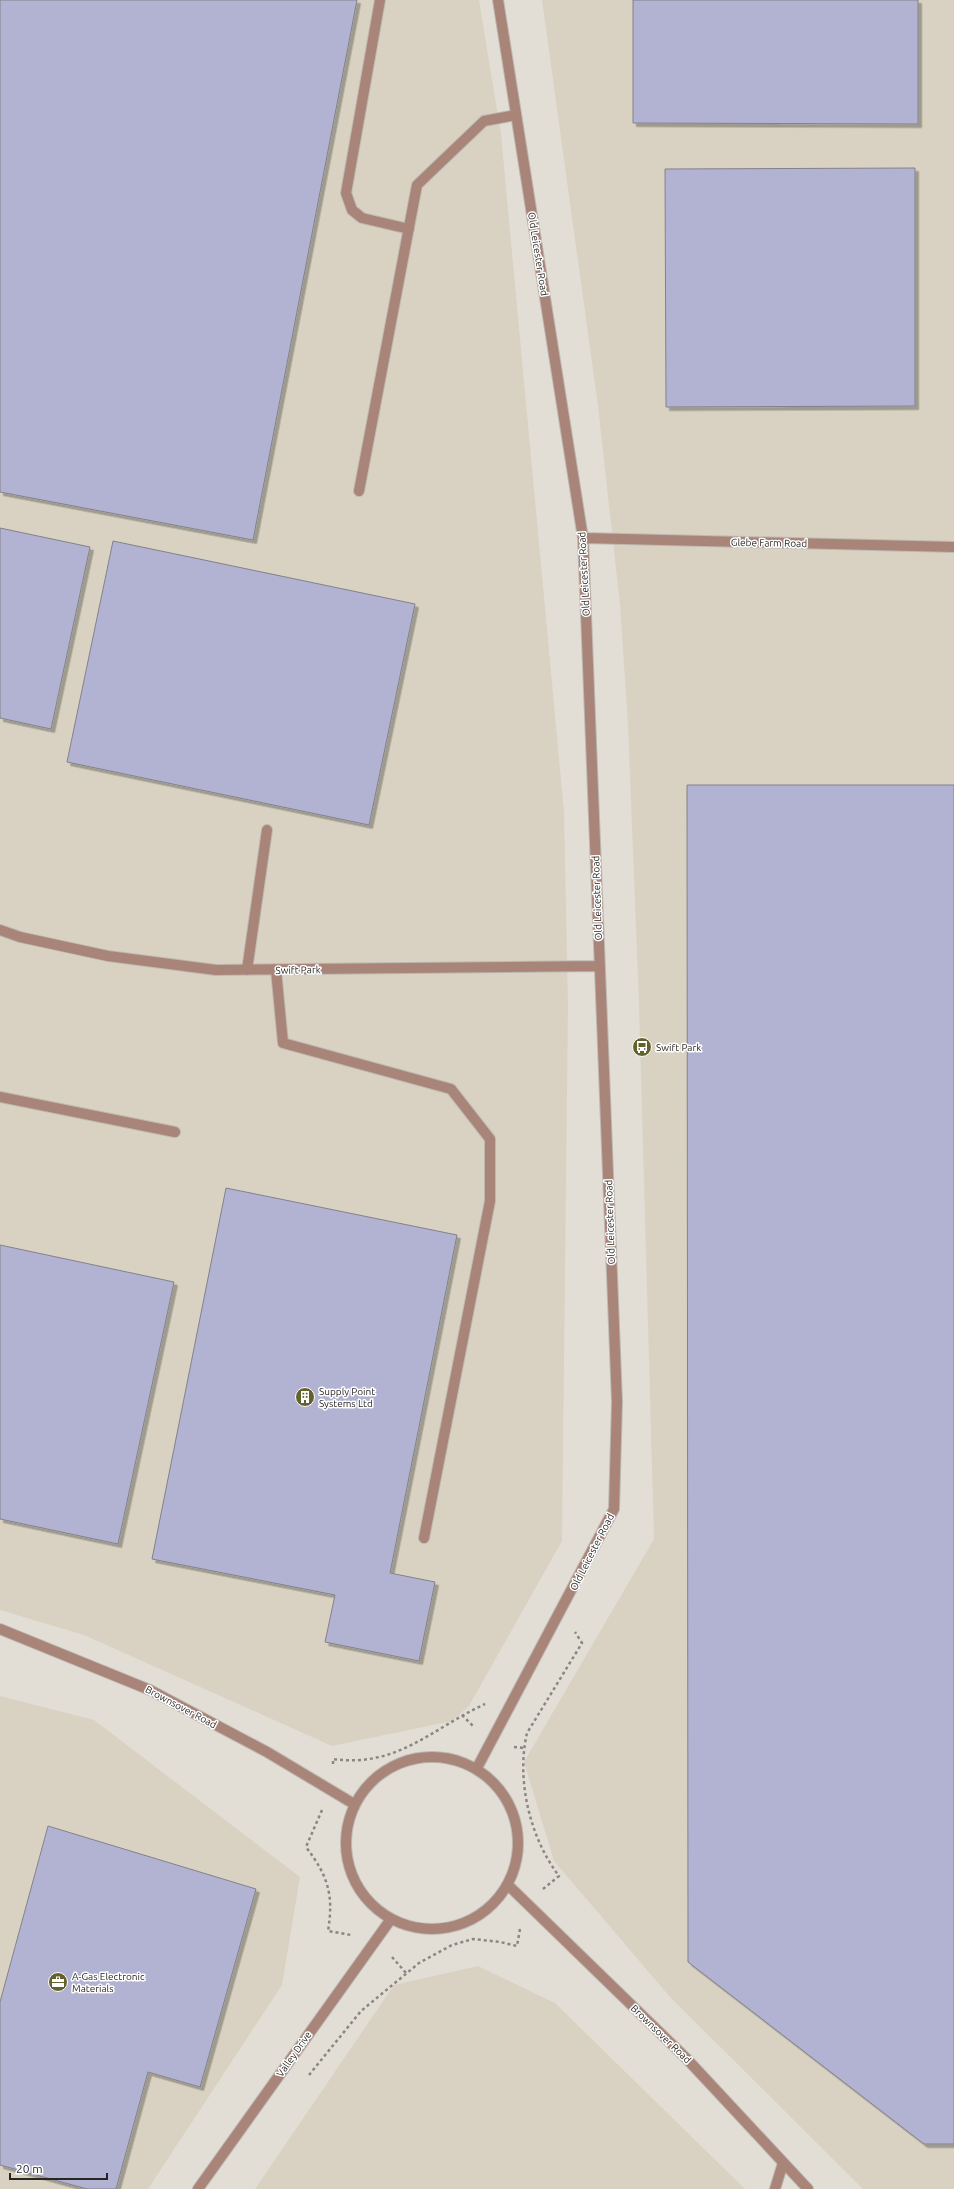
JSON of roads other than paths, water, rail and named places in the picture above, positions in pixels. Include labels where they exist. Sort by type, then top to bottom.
[{"type":"street","points":[[380,0],[346,193],[352,210],[362,218],[409,229]]},
{"type":"street","name":"Old Leicester Road","points":[[477,1768],[614,1510],[617,1402],[583,538],[498,0]]},
{"type":"street","points":[[359,492],[418,185],[484,121],[516,115]]},
{"type":"street","name":"Glebe Farm Road","points":[[583,538],[954,547]]},
{"type":"street","points":[[246,970],[267,830]]},
{"type":"street","name":"Swift Park","points":[[0,930],[20,937],[108,956],[216,970],[600,966]]},
{"type":"street","points":[[276,970],[283,1043],[451,1089],[490,1139],[490,1201],[424,1538]]},
{"type":"street","points":[[0,1097],[175,1132]]},
{"type":"street","name":"Brownsover Road","points":[[0,1628],[150,1690],[267,1752],[354,1804]]},
{"type":"street","points":[[421,1756],[450,1758],[477,1768],[498,1785],[514,1814],[519,1834],[518,1861],[508,1885],[491,1907],[469,1921],[443,1928],[416,1928],[391,1919],[370,1903],[354,1881],[346,1856],[346,1830],[354,1804],[371,1781],[394,1764],[421,1756]]},
{"type":"street","name":"Brownsover Road","points":[[508,1885],[686,2058],[808,2189]]},
{"type":"street","name":"Valley Drive","points":[[198,2189],[391,1919]]},
{"type":"street","points":[[774,2189],[783,2163]]},
{"type":"place","name":"Swift Park","points":[[642,1047]]},
{"type":"place","name":"Supply Point Systems Ltd","points":[[305,1397]]},
{"type":"place","name":"A-Gas Electronic Materials","points":[[58,1982]]}]
